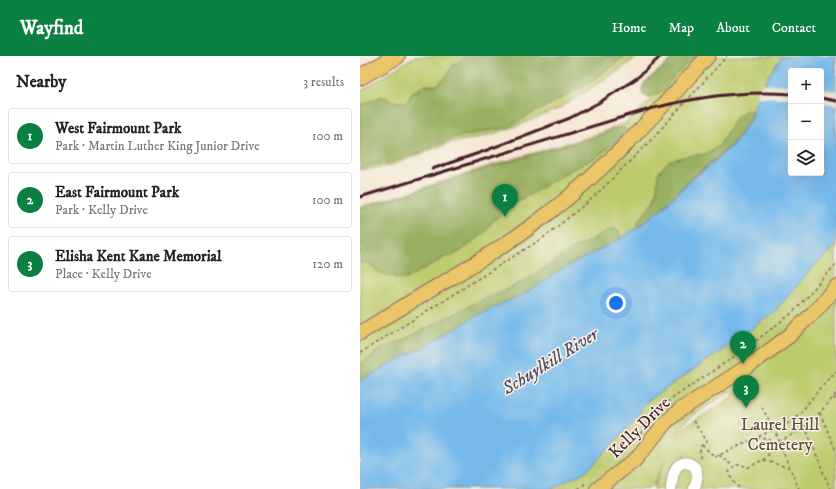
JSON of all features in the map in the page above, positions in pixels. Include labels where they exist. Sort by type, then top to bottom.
[{"type":"highway","points":[[360,70],[376,56]]},
{"type":"highway","points":[[360,77],[397,56]]},
{"type":"main road","points":[[360,332],[488,255],[557,207],[579,189],[619,151],[708,56]]},
{"type":"main road","name":"Kelly Drive","points":[[597,489],[635,460],[666,422],[680,410],[753,363],[789,336],[813,313],[836,286]]},
{"type":"lane","points":[[671,489],[673,475],[676,469],[687,462],[692,464],[697,473],[694,489]]},
{"type":"path","points":[[693,421],[708,441],[702,445],[715,457],[790,422],[799,414],[836,371]]},
{"type":"path","points":[[719,455],[732,466],[739,465],[747,468],[763,460],[778,444],[805,426],[820,413],[836,394]]},
{"type":"path","points":[[834,397],[836,402]]},
{"type":"path","points":[[762,407],[774,430],[778,444],[799,489]]},
{"type":"path","points":[[820,413],[836,451]]},
{"type":"path","points":[[805,426],[830,489]]},
{"type":"path","points":[[757,438],[769,438],[778,444]]},
{"type":"path","points":[[763,460],[790,468]]},
{"type":"path","points":[[732,466],[729,474],[739,488]]},
{"type":"green space","points":[[415,56],[638,56],[618,71],[560,108],[542,116],[506,130],[473,139],[452,142],[389,166],[360,170],[360,92]]},
{"type":"green space","points":[[468,56],[625,56],[591,82],[508,127],[453,138],[392,162],[368,166],[360,169],[360,106],[382,96],[395,102],[407,102],[412,93],[425,85],[437,85],[446,77],[453,65]]},
{"type":"green space","points":[[675,56],[782,56],[768,77],[750,120],[715,161],[638,227],[621,239],[526,293],[387,365],[360,381],[360,207],[489,166],[588,137],[626,123],[651,100],[646,94],[657,76]]},
{"type":"green space","points":[[676,56],[696,56],[674,76],[664,90],[649,97],[643,95],[642,89],[644,83]]},
{"type":"green space","points":[[746,110],[753,111],[742,132],[734,142],[638,227],[638,221],[654,202],[658,173],[669,161],[687,156],[705,154],[719,146],[735,118]]},
{"type":"green space","points":[[617,128],[624,128],[626,130],[623,136],[595,158],[561,175],[533,193],[510,205],[492,222],[483,234],[461,251],[451,256],[449,255],[406,279],[380,273],[367,262],[360,263],[360,209],[552,149],[593,138]]},
{"type":"green space","points":[[611,229],[617,229],[621,239],[561,270],[526,293],[478,315],[422,348],[387,365],[360,381],[360,364],[385,347],[405,339],[477,302],[525,281],[570,251]]},
{"type":"green space","name":"Laurel Hill Cemetery","points":[[836,245],[836,489],[653,489],[665,460],[654,484],[648,489],[551,489],[588,470],[633,422],[647,401],[727,347]],"holes":[[[731,391],[734,396],[678,431],[686,421],[710,404]]]},
{"type":"water","name":"Schuylkill River","points":[[782,56],[836,56],[836,245],[816,264],[774,312],[727,347],[647,401],[633,422],[588,470],[551,489],[360,489],[360,381],[387,365],[422,348],[478,315],[526,293],[561,270],[620,239],[638,227],[663,207],[691,180],[715,161],[734,143],[750,120],[756,101],[768,77]]},
{"type":"pier","points":[[762,84],[788,85],[788,98],[756,97]]},
{"type":"pier","points":[[824,89],[836,91],[836,105],[824,103]]},
{"type":"railway","points":[[432,169],[482,152],[570,118],[600,102],[637,78],[661,56]]},
{"type":"railway","points":[[360,197],[636,113],[674,103],[732,94],[788,94]]},
{"type":"railway","points":[[824,99],[836,101]]},
{"type":"place","name":"West Fairmount Park","points":[[505,217]]},
{"type":"place","name":"East Fairmount Park","points":[[743,364]]},
{"type":"place","name":"Elisha Kent Kane Memorial","points":[[746,408]]}]
